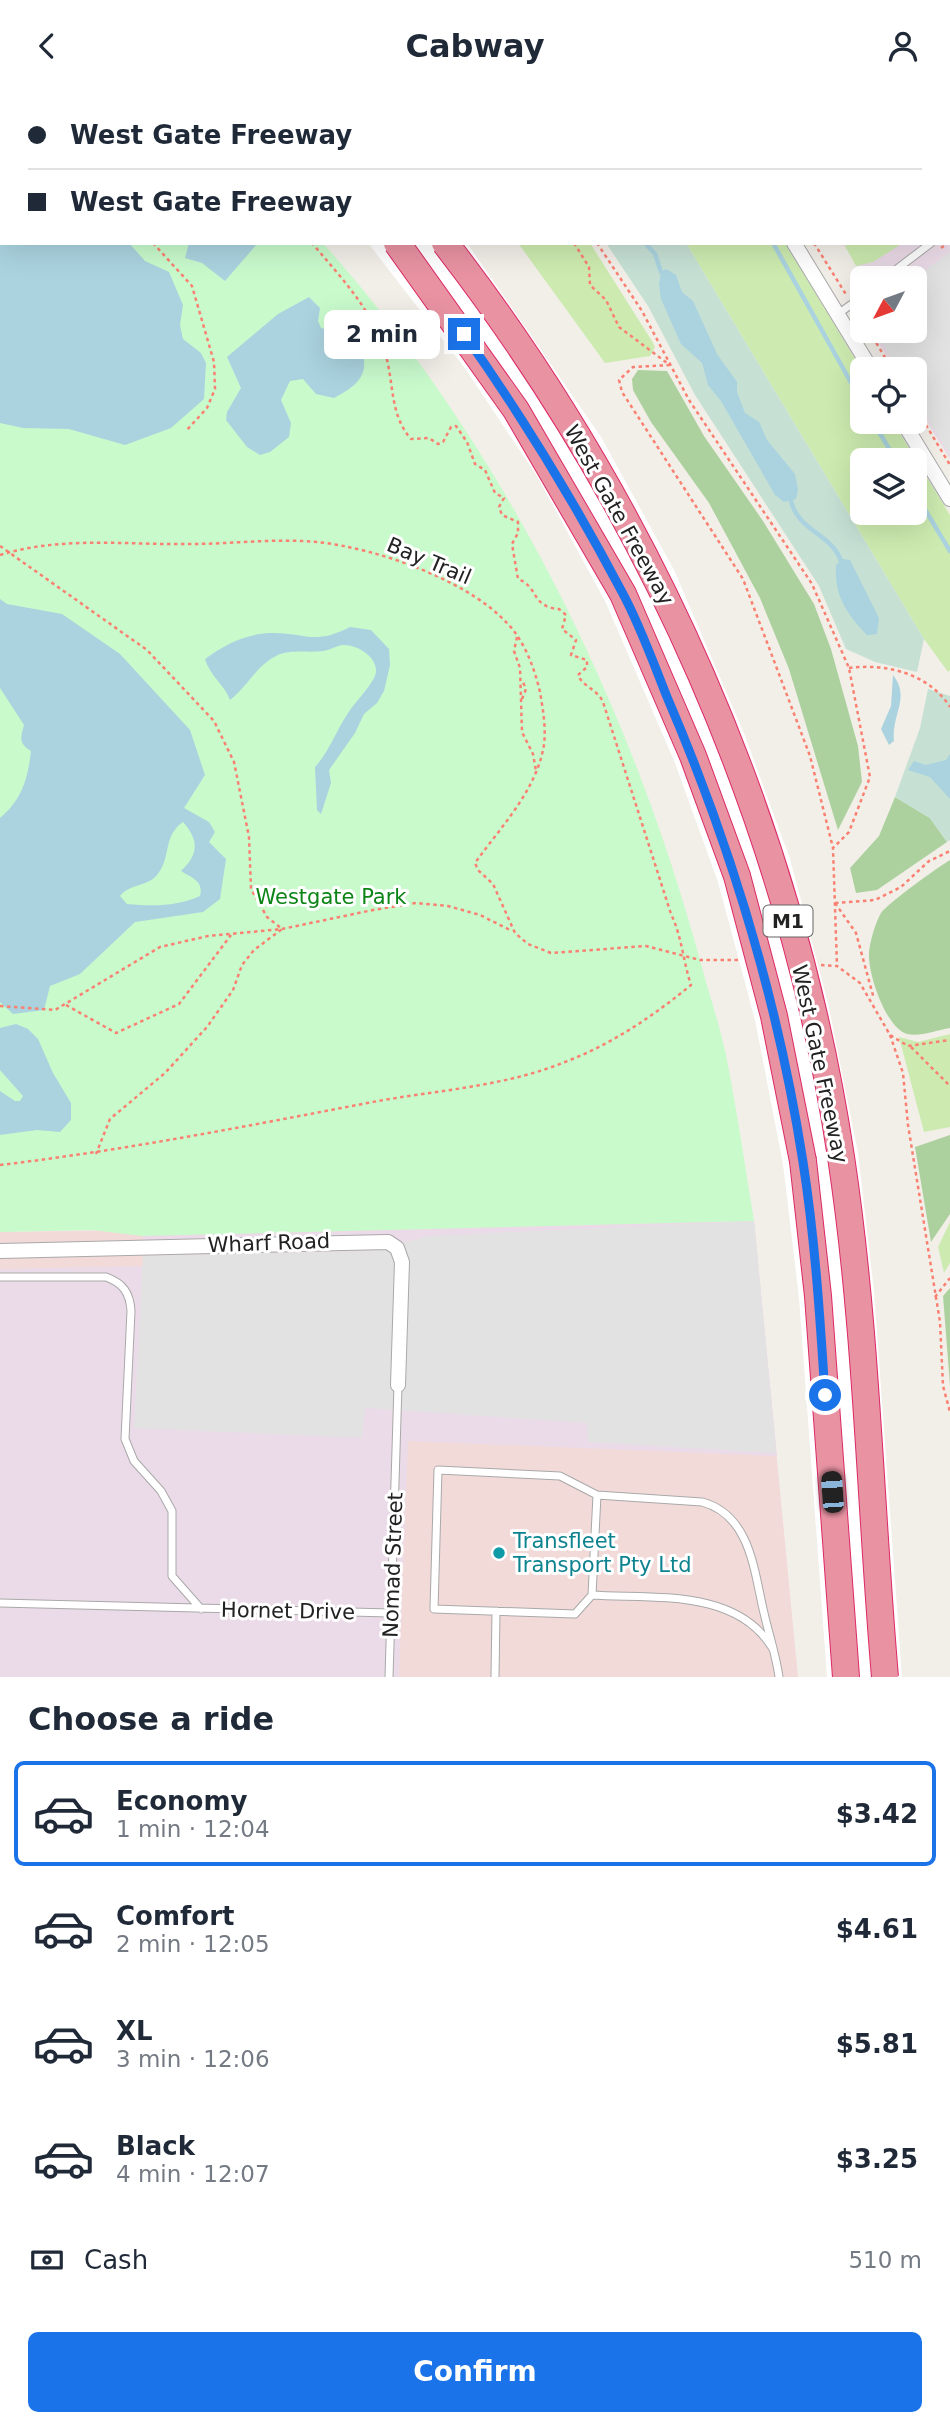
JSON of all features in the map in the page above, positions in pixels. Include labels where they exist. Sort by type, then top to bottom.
[{"type":"highway","name":"West Gate Freeway","points":[[398,245],[516,410],[623,594],[693,756],[737,876],[774,1016],[803,1161],[818,1296],[846,1677]]},
{"type":"highway","name":"West Gate Freeway","points":[[446,245],[547,386],[585,447],[658,578],[729,742],[773,864],[811,1007],[841,1156],[856,1293],[884,1677]]},
{"type":"street","points":[[795,245],[864,357]]},
{"type":"street","points":[[910,434],[950,499]]},
{"type":"street","name":"Wharf Road","points":[[0,1251],[388,1242],[397,1248],[402,1262],[398,1385]]},
{"type":"lane","points":[[901,266],[928,245]]},
{"type":"lane","points":[[838,315],[850,306]]},
{"type":"lane","name":"Hornet Drive","points":[[0,1276],[106,1277],[115,1280],[127,1292],[131,1311],[125,1439],[134,1461],[161,1491],[172,1511],[172,1576],[201,1609],[390,1613]]},
{"type":"lane","name":"Nomad Street","points":[[389,1677],[398,1385]]},
{"type":"lane","points":[[597,1495],[592,1595],[575,1614],[434,1609],[438,1471],[559,1476],[597,1495],[702,1502],[723,1510],[748,1548],[779,1677]]},
{"type":"lane","points":[[592,1595],[713,1604],[754,1624],[773,1649]]},
{"type":"lane","points":[[0,1603],[201,1609]]},
{"type":"lane","points":[[495,1677],[496,1611]]},
{"type":"path","points":[[155,245],[192,286],[215,362],[215,389],[207,408],[186,432]]},
{"type":"path","points":[[0,1165],[96,1154],[403,1097],[478,1086],[562,1063],[613,1041],[691,985],[681,956],[682,936],[671,914],[603,702],[598,691],[579,680],[578,675],[587,667],[587,660],[570,655],[576,641],[562,629],[566,615],[536,600],[530,587],[518,579],[512,544],[518,533],[518,522],[502,515],[499,507],[504,498],[495,493],[488,484],[485,470],[471,458],[467,442],[456,426],[446,431],[443,442],[438,444],[429,438],[411,439],[406,433],[392,400],[386,357],[364,304],[314,245]]},
{"type":"path","points":[[575,245],[589,267],[590,285],[606,300],[620,327],[670,365]]},
{"type":"path","points":[[598,245],[642,311],[670,365],[734,471],[812,584],[849,668],[870,777],[849,832],[833,848]]},
{"type":"path","points":[[815,245],[850,301]]},
{"type":"path","points":[[670,365],[633,367],[620,380],[622,392],[743,579],[810,756],[833,848],[837,967],[860,983],[875,1003]]},
{"type":"path","points":[[927,427],[950,465]]},
{"type":"path","name":"Bay Trail","points":[[0,555],[94,542],[317,542],[361,550],[442,580],[495,613],[517,637],[534,668],[544,711],[543,747],[536,771],[524,796],[475,863],[478,870],[493,884],[515,933]]},
{"type":"path","points":[[0,546],[147,650],[214,720],[234,762],[248,837],[251,889],[267,917],[282,929]]},
{"type":"path","points":[[517,637],[514,651],[521,679],[522,731],[533,754],[536,771]]},
{"type":"path","points":[[849,668],[876,666],[924,681],[950,707]]},
{"type":"path","points":[[835,903],[875,900],[901,887],[929,861],[950,851]]},
{"type":"path","points":[[835,903],[856,933],[881,1023],[890,1035],[903,1073],[908,1125],[935,1297],[943,1386],[950,1412]]},
{"type":"path","points":[[0,1006],[55,1010],[160,947],[231,934],[282,929],[416,904],[447,906],[480,915],[515,933],[528,944],[551,953],[593,952],[633,946],[700,960]]},
{"type":"path","points":[[96,1154],[110,1119],[164,1073],[207,1027],[233,990],[242,965],[254,950],[282,929]]},
{"type":"path","points":[[66,1005],[116,1033],[179,1004],[231,934]]},
{"type":"path","points":[[890,1035],[911,1047],[950,1086]]},
{"type":"path","points":[[911,1047],[950,1040]]},
{"type":"path","points":[[935,1297],[950,1278]]},
{"type":"shaded area","points":[[840,245],[950,245],[950,459],[927,422],[927,357],[887,357],[878,343],[928,343],[928,266],[857,266],[845,246]]},
{"type":"shaded area","points":[[950,252],[950,455],[927,418],[927,357],[890,357],[883,343],[928,343],[928,268]]},
{"type":"shaded area","points":[[754,1221],[798,1677],[0,1677],[0,1232]]},
{"type":"shaded area","points":[[754,1221],[777,1456],[408,1441],[399,1677],[0,1677],[0,1269],[143,1266],[143,1236]]},
{"type":"shaded area","points":[[754,1221],[776,1453],[588,1442],[587,1423],[365,1408],[362,1438],[134,1428],[143,1256],[373,1251],[429,1236]]},
{"type":"green space","name":"Westgate Park","points":[[0,245],[325,245],[388,321],[448,404],[503,490],[552,580],[597,672],[671,863],[700,960],[726,1055],[754,1221],[143,1236],[92,1230],[0,1232]]},
{"type":"green space","points":[[519,245],[591,245],[655,347],[650,356],[605,363]]},
{"type":"green space","points":[[607,245],[687,245],[850,516],[850,525],[855,525],[924,639],[917,672],[875,662],[846,649],[819,586],[695,395],[648,306]]},
{"type":"green space","points":[[687,245],[786,245],[854,357],[850,357],[850,434],[900,434],[909,448],[850,448],[850,516]]},
{"type":"green space","points":[[846,245],[900,245],[873,262],[856,266]]},
{"type":"green space","points":[[638,370],[667,371],[704,436],[763,521],[814,604],[831,649],[858,746],[862,782],[838,830],[789,669],[760,598],[709,503],[651,422],[633,390],[632,379]]},
{"type":"green space","points":[[927,477],[950,515],[948,672],[924,639],[855,525],[927,525]]},
{"type":"green space","points":[[928,689],[950,696],[950,840],[947,842],[930,818],[895,797],[920,728]]},
{"type":"green space","points":[[895,797],[930,818],[947,842],[877,890],[856,893],[850,868],[879,836]]},
{"type":"green space","points":[[950,860],[950,1028],[923,1034],[907,1034],[892,1022],[875,987],[869,963],[871,939],[885,908]]},
{"type":"green space","points":[[950,1034],[950,1127],[924,1132],[899,1037],[918,1042]]},
{"type":"green space","points":[[950,1135],[950,1214],[931,1242],[915,1147]]},
{"type":"green space","points":[[950,1222],[950,1263],[944,1273],[938,1247]]},
{"type":"green space","points":[[950,1288],[950,1385],[943,1296]]},
{"type":"water","points":[[0,245],[131,245],[145,261],[169,272],[183,305],[180,325],[183,339],[201,353],[206,363],[204,399],[171,428],[125,445],[69,429],[23,428],[0,423]]},
{"type":"water","points":[[188,245],[256,245],[225,281],[202,263],[185,258]]},
{"type":"water","points":[[666,269],[676,275],[682,292],[693,301],[717,354],[737,382],[737,392],[745,413],[759,422],[767,440],[795,474],[798,490],[796,499],[784,502],[775,495],[721,401],[708,385],[702,363],[681,344],[661,299],[661,272]]},
{"type":"water","points":[[309,297],[320,308],[318,321],[321,328],[342,333],[360,346],[363,372],[355,384],[334,398],[316,394],[303,379],[290,381],[281,400],[291,423],[289,437],[270,452],[260,455],[247,447],[226,420],[227,412],[241,388],[227,357],[278,314]]},
{"type":"water","points":[[843,559],[850,560],[879,618],[877,634],[867,635],[843,604],[837,586],[836,565]]},
{"type":"water","points":[[0,599],[7,604],[62,614],[120,654],[190,730],[205,775],[184,808],[209,822],[215,832],[209,842],[226,859],[220,899],[203,912],[135,922],[80,974],[50,986],[44,1010],[13,1014],[0,1002],[0,818],[14,804],[23,788],[31,751],[24,746],[22,740],[24,725],[0,688]],"holes":[[[183,822],[195,848],[191,859],[181,871],[199,883],[200,896],[173,904],[127,904],[120,896],[129,889],[153,879],[162,868],[176,828]]]},
{"type":"water","points":[[350,627],[371,630],[389,649],[390,665],[384,691],[377,703],[364,714],[355,733],[329,770],[331,783],[321,814],[317,810],[315,767],[348,713],[374,678],[376,672],[373,660],[363,651],[344,645],[323,651],[281,654],[263,665],[230,700],[205,659],[227,645],[252,636],[282,633],[318,637]]},
{"type":"water","points":[[893,675],[898,683],[900,699],[894,741],[889,745],[881,729],[891,706]]},
{"type":"water","points":[[950,754],[950,799],[930,777],[908,770],[914,761],[926,765],[946,760]]},
{"type":"water","points":[[16,1024],[28,1029],[38,1039],[53,1073],[71,1103],[71,1120],[60,1132],[37,1130],[0,1135],[0,1091],[15,1101],[20,1101],[23,1096],[0,1070],[0,1028]]},
{"type":"pier","points":[[370,245],[468,245],[601,437],[674,570],[745,736],[790,859],[828,1003],[858,1153],[874,1291],[902,1677],[827,1677],[799,1298],[783,1164],[755,1020],[718,882],[675,763],[606,603],[537,476],[464,367]]},
{"type":"waterway","points":[[647,245],[655,254],[661,272]]},
{"type":"waterway","points":[[774,245],[850,381]]},
{"type":"waterway","points":[[880,434],[889,448]]},
{"type":"waterway","points":[[791,501],[800,519],[830,544],[841,561]]},
{"type":"waterway","points":[[927,513],[950,551]]},
{"type":"place","name":"Transfleet Transport Pty Ltd","points":[[499,1553]]},
{"type":"route","points":[[464,334],[551,466],[623,594],[693,756],[737,876],[774,1016],[803,1161],[818,1296],[825,1395]]}]
